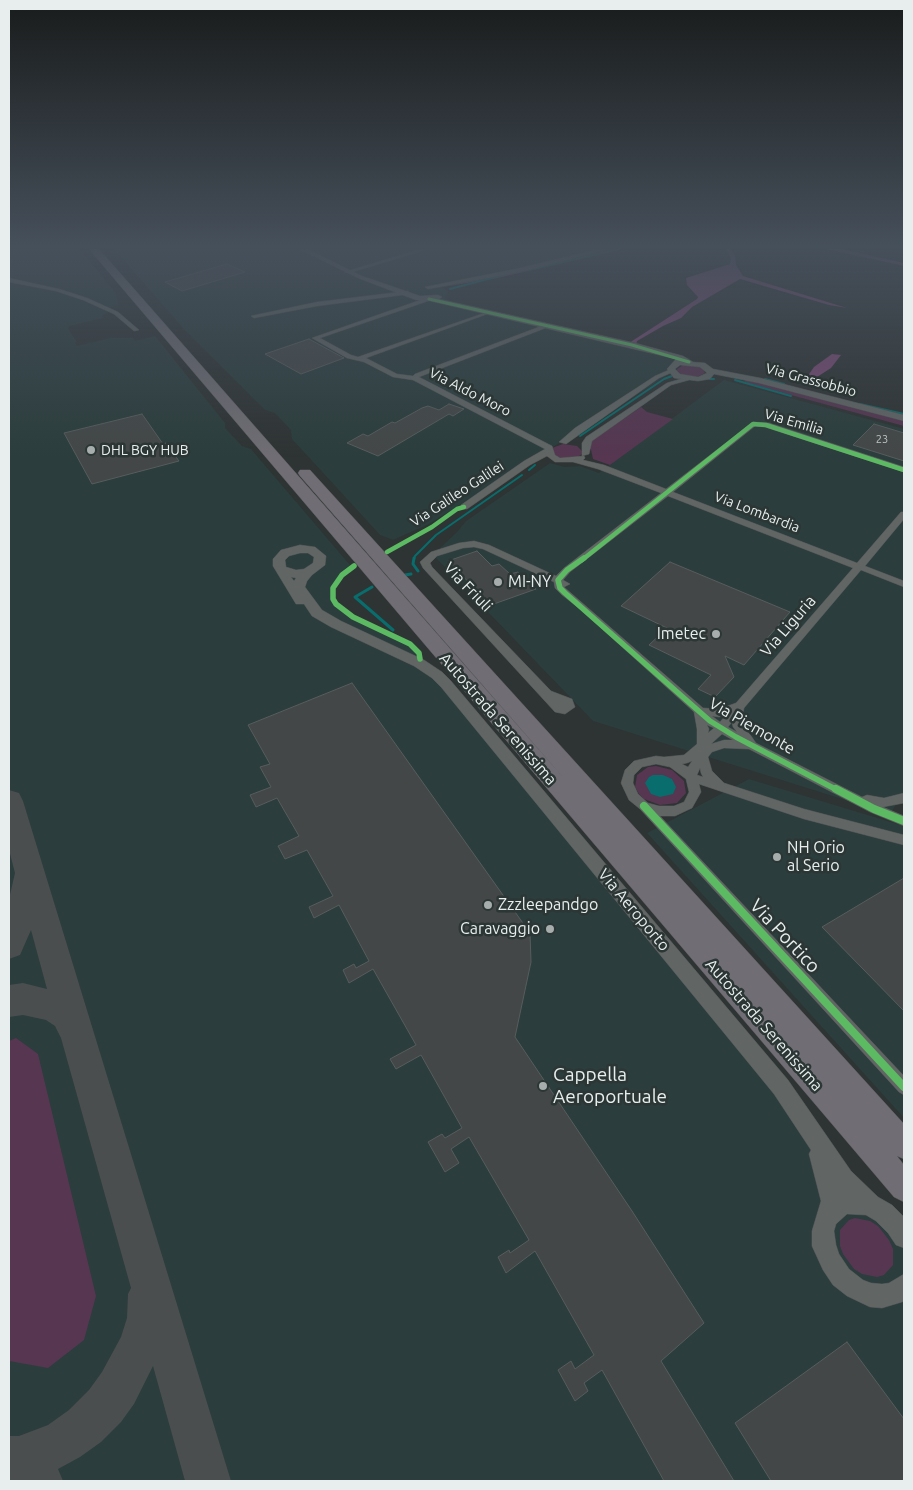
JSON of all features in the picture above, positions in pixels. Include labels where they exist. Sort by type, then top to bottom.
[{"type":"highway","name":"Autostrada Serenissima","points":[[156,319],[371,559],[904,1145]]},
{"type":"highway","name":"Autostrada Serenissima","points":[[165,319],[904,1187]]},
{"type":"main road","points":[[304,549],[314,551],[321,558],[319,565],[308,572],[292,574],[282,570],[278,564],[280,557],[289,551],[304,549]]},
{"type":"main road","name":"Via Aeroporto","points":[[282,570],[311,616],[354,642],[418,672],[452,692]]},
{"type":"main road","name":"Via Aeroporto","points":[[308,572],[301,580],[299,587],[317,613],[344,628],[420,663],[437,674],[781,1087],[843,1179],[870,1205],[890,1218],[904,1237]]},
{"type":"main road","name":"Via Aeroporto","points":[[812,1131],[832,1201],[830,1213],[824,1224],[824,1246],[831,1262],[841,1277],[855,1288],[870,1295],[882,1296],[901,1291]]},
{"type":"main road","points":[[830,1213],[838,1205],[850,1202],[870,1205]]},
{"type":"street","points":[[123,319],[136,330]]},
{"type":"street","name":"Via Aldo Moro","points":[[374,319],[315,338],[349,356],[366,360],[395,376],[415,378],[542,442],[560,443],[580,448]]},
{"type":"street","points":[[358,358],[470,319]]},
{"type":"street","points":[[515,319],[676,364],[689,362],[702,365],[709,374]]},
{"type":"street","points":[[415,378],[417,375],[546,326]]},
{"type":"street","points":[[676,364],[677,376],[687,379]]},
{"type":"street","points":[[560,443],[676,364]]},
{"type":"street","name":"Via Grassobbio","points":[[687,379],[709,374],[728,375],[760,381],[904,418]]},
{"type":"street","points":[[540,458],[574,460],[580,448],[589,439],[669,384],[687,379]]},
{"type":"street","name":"Via Emilia","points":[[666,492],[749,426],[758,423],[904,470]]},
{"type":"street","name":"Via Aldo Moro","points":[[530,437],[549,450],[550,456],[558,460]]},
{"type":"street","name":"Via Galileo Galilei","points":[[464,507],[527,463],[540,458],[560,443]]},
{"type":"street","name":"Via Lombardia","points":[[580,448],[601,467]]},
{"type":"street","name":"Via Lombardia","points":[[574,460],[601,467],[904,584]]},
{"type":"street","points":[[558,580],[562,574],[666,492]]},
{"type":"street","points":[[860,567],[904,514]]},
{"type":"street","name":"Via Friuli","points":[[547,694],[428,568],[426,562],[434,554],[458,546],[474,544],[486,547],[558,580]]},
{"type":"street","points":[[567,590],[569,577],[577,564]]},
{"type":"street","name":"Via Friuli","points":[[528,567],[567,590]]},
{"type":"street","name":"Via Liguria","points":[[704,751],[721,728],[860,567]]},
{"type":"street","name":"Via Piemonte","points":[[558,580],[560,588],[567,590],[583,607],[699,712],[721,728],[752,746],[874,808],[904,821]]},
{"type":"street","points":[[725,788],[712,780],[707,773],[703,729],[699,712],[718,713],[740,706],[739,726],[752,746]]},
{"type":"street","name":"Via Liguria","points":[[665,761],[687,759],[724,744],[752,746]]},
{"type":"street","points":[[704,751],[691,777],[695,792],[688,805],[667,812],[644,806],[630,792],[627,783],[629,774],[638,764],[647,761],[665,761],[680,767],[691,777],[804,814],[904,840]]},
{"type":"street","name":"Via Piemonte","points":[[856,798],[884,803],[904,798]]},
{"type":"street","name":"Via Portico","points":[[644,806],[904,1087]]},
{"type":"shaded area","points":[[9,319],[101,319],[69,326],[68,329],[77,342],[75,343],[77,346],[111,338],[133,338],[135,341],[155,336],[225,423],[225,428],[242,446],[251,449],[350,565],[341,572],[332,586],[333,601],[347,615],[411,645],[904,1249],[904,1481],[9,1481]]},
{"type":"shaded area","points":[[175,319],[522,319],[690,358],[651,386],[429,524],[393,540],[380,535],[292,439],[291,430],[275,413],[265,410]]},
{"type":"shaded area","points":[[667,319],[680,319],[637,341],[636,345],[629,343]]},
{"type":"shaded area","points":[[832,354],[841,355],[831,368],[817,377],[807,377],[814,367]]},
{"type":"shaded area","points":[[683,365],[701,367],[705,373],[697,377],[682,375],[676,370]]},
{"type":"shaded area","points":[[747,379],[904,419],[904,426],[744,382]]},
{"type":"shaded area","points":[[724,380],[904,429],[904,792],[890,814],[593,721],[436,558],[440,548],[466,521],[550,463],[565,467],[580,466],[599,473]]},
{"type":"shaded area","points":[[641,407],[647,412],[673,419],[610,465],[593,459],[591,441]]},
{"type":"shaded area","points":[[563,444],[577,446],[582,451],[582,454],[576,458],[562,459],[554,455],[552,448]]},
{"type":"shaded area","points":[[656,766],[672,770],[684,781],[686,793],[677,803],[660,805],[644,799],[635,787],[637,775],[648,767]]},
{"type":"shaded area","points":[[749,779],[904,826],[904,1118],[647,833]]},
{"type":"shaded area","points":[[16,1038],[38,1054],[96,1296],[84,1340],[48,1368],[9,1361],[9,1041]]},
{"type":"shaded area","points":[[855,1218],[870,1221],[878,1226],[889,1240],[893,1249],[893,1265],[884,1275],[877,1277],[862,1274],[854,1269],[843,1254],[840,1246],[840,1230],[849,1220]]},
{"type":"water","points":[[653,775],[663,775],[672,779],[676,787],[673,794],[660,797],[651,794],[645,783]]},
{"type":"building","points":[[309,339],[344,358],[301,374],[265,354]]},
{"type":"building","points":[[449,404],[464,409],[453,416],[449,414],[378,456],[347,443],[363,434],[368,436],[422,408],[428,406],[439,410]]},
{"type":"building","name":"DHL BGY HUB","points":[[142,414],[163,444],[166,443],[179,461],[92,484],[64,433]]},
{"type":"building","points":[[874,424],[904,433],[904,461],[853,445]]},
{"type":"building","name":"MI-NY","points":[[477,551],[492,566],[499,564],[510,574],[518,572],[536,589],[491,605],[448,561]]},
{"type":"building","name":"Imetec","points":[[670,562],[790,612],[744,665],[725,656],[734,677],[715,697],[698,689],[711,675],[649,645],[667,628],[621,606]]},
{"type":"building","points":[[352,683],[530,933],[531,962],[515,1037],[632,1211],[704,1323],[661,1361],[734,1481],[664,1481],[602,1370],[584,1383],[588,1391],[575,1401],[558,1370],[571,1361],[575,1369],[594,1355],[535,1251],[506,1273],[498,1257],[509,1250],[510,1253],[529,1240],[469,1137],[451,1149],[459,1163],[445,1172],[428,1142],[442,1134],[445,1138],[462,1128],[421,1055],[396,1069],[390,1059],[416,1045],[373,969],[349,983],[343,970],[354,964],[356,968],[369,961],[339,905],[314,918],[309,907],[333,896],[307,850],[285,859],[278,846],[299,836],[277,798],[256,807],[250,795],[271,787],[260,767],[270,764],[248,725]]},
{"type":"building","points":[[904,878],[904,1011],[822,927]]},
{"type":"building","points":[[847,1342],[904,1419],[904,1481],[771,1481],[735,1423]]},
{"type":"waterway","points":[[580,436],[664,379],[672,376]]},
{"type":"waterway","points":[[709,379],[714,379]]},
{"type":"waterway","points":[[765,379],[784,384]]},
{"type":"waterway","points":[[735,380],[791,396]]},
{"type":"waterway","points":[[860,404],[904,414]]},
{"type":"waterway","points":[[529,470],[535,465]]},
{"type":"waterway","points":[[414,560],[415,556],[436,535],[522,475]]},
{"type":"waterway","points":[[414,558],[413,564],[418,571]]},
{"type":"waterway","points":[[405,575],[411,574]]},
{"type":"waterway","points":[[372,587],[355,597],[393,630]]},
{"type":"taxiway","points":[[9,801],[208,1481]]},
{"type":"taxiway","points":[[9,945],[21,916],[28,877]]},
{"type":"taxiway","points":[[9,1001],[23,999],[54,1006],[67,1015],[74,1028]]},
{"type":"taxiway","points":[[9,1459],[19,1459],[43,1452],[64,1441],[85,1426],[105,1406],[118,1388],[142,1340],[148,1318],[149,1294]]},
{"type":"taxiway","points":[[9,1468],[40,1481]]},
{"type":"cycle path","points":[[515,319],[632,345],[689,362]]},
{"type":"cycle path","points":[[904,470],[766,425],[753,424],[567,570],[558,580],[560,588],[565,593],[710,721],[736,737],[874,809],[904,821]]},
{"type":"cycle path","points":[[387,552],[432,527],[457,509],[464,507]]},
{"type":"cycle path","points":[[354,566],[342,575],[333,588],[333,599],[336,604],[353,617],[410,644],[419,653],[420,659]]},
{"type":"cycle path","points":[[644,806],[904,1087]]},
{"type":"place","name":"DHL BGY HUB","points":[[91,450]]},
{"type":"place","name":"MI-NY","points":[[498,582]]},
{"type":"place","name":"Imetec","points":[[716,634]]},
{"type":"place","name":"NH Orio al Serio","points":[[777,857]]},
{"type":"place","name":"Zzzleepandgo","points":[[488,905]]},
{"type":"place","name":"Caravaggio","points":[[550,929]]},
{"type":"place","name":"Cappella Aeroportuale","points":[[543,1086]]}]
